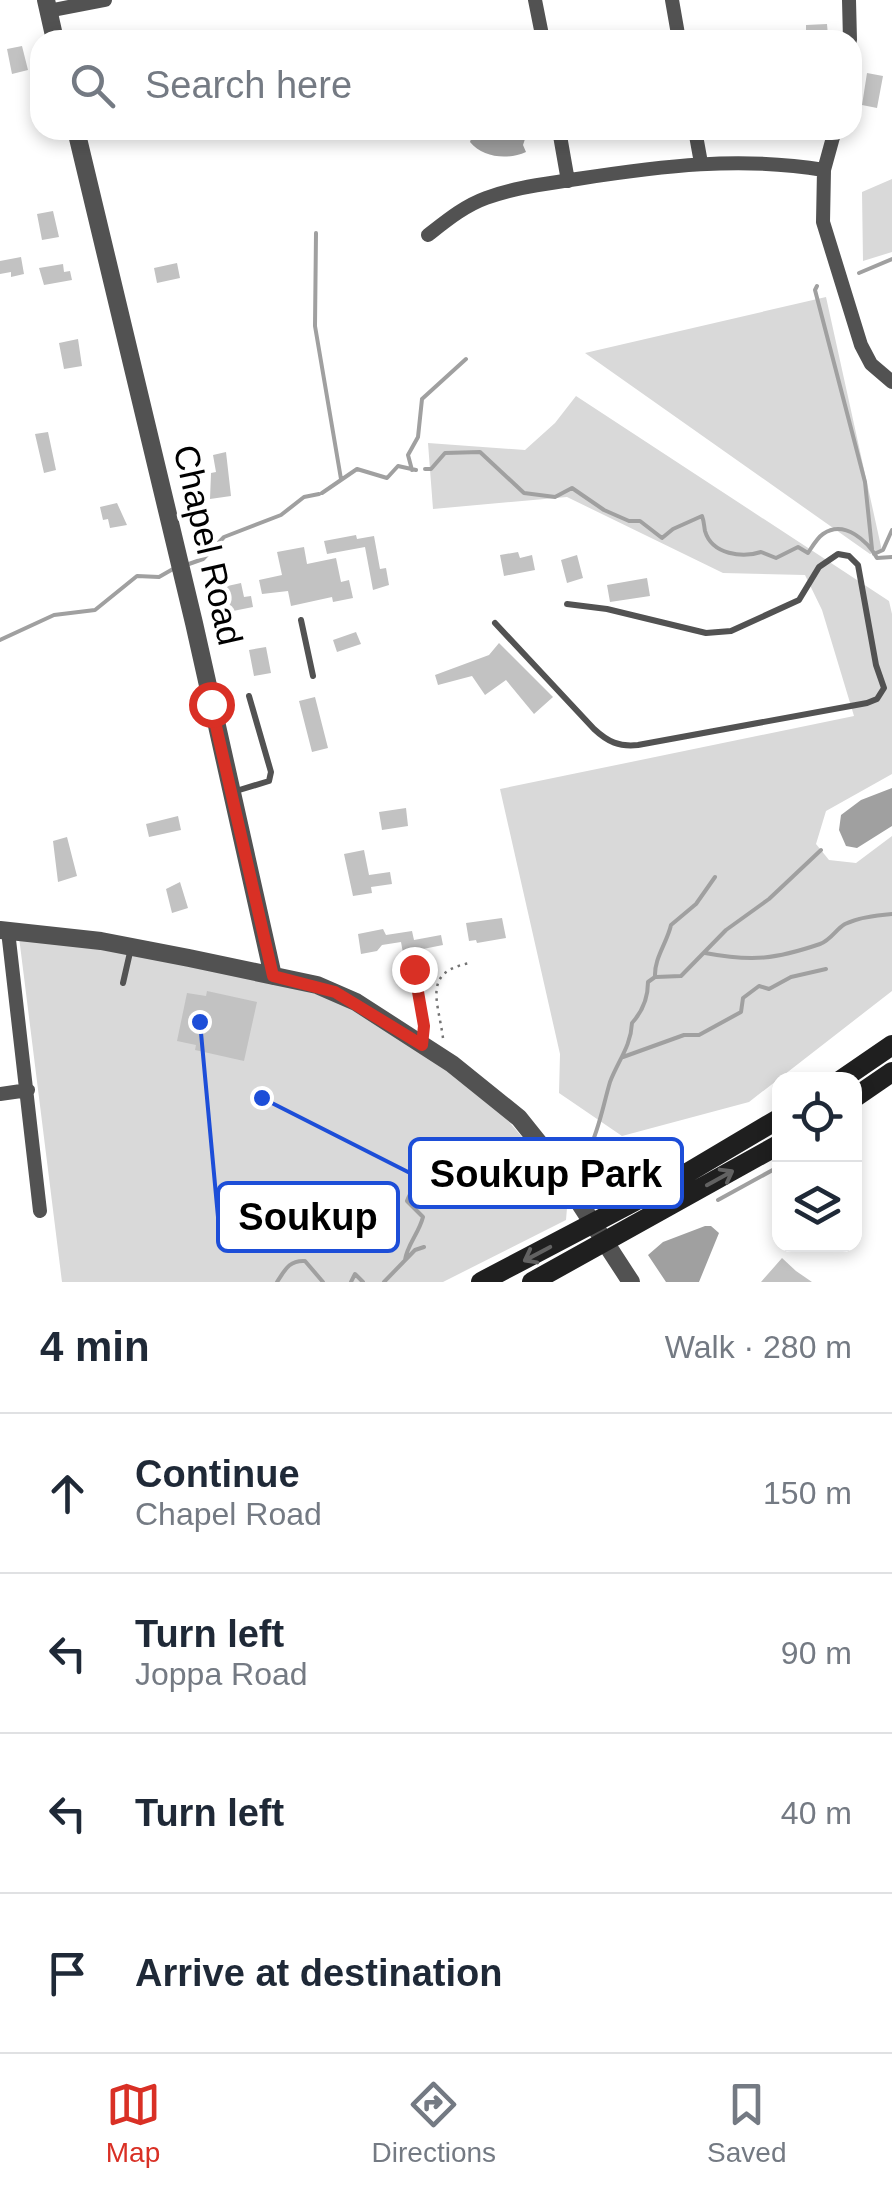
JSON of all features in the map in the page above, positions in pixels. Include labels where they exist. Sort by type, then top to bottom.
[{"type":"main road","points":[[853,1072],[892,1045]]},
{"type":"main road","points":[[862,1093],[892,1072]]},
{"type":"main road","points":[[480,1282],[678,1179],[772,1123]]},
{"type":"main road","points":[[532,1282],[772,1148]]},
{"type":"street","points":[[53,30],[47,5],[105,0]]},
{"type":"street","points":[[536,0],[540,30]]},
{"type":"street","points":[[672,0],[677,30]]},
{"type":"street","points":[[849,0],[850,30]]},
{"type":"street","name":"Chapel Road","points":[[78,140],[194,623],[273,976]]},
{"type":"street","points":[[561,140],[568,181]]},
{"type":"street","points":[[697,140],[701,164]]},
{"type":"street","points":[[832,140],[824,170],[823,222],[866,355],[892,382]]},
{"type":"street","points":[[428,235],[484,198],[568,181],[660,166],[701,164],[764,163],[824,170]]},
{"type":"street","points":[[40,1211],[28,1090],[4,930],[131,946],[335,992],[484,1086],[519,1118],[631,1282]]},
{"type":"street","points":[[0,1094],[28,1090]]},
{"type":"lane","points":[[495,623],[607,742],[618,744],[638,745],[867,703],[877,699],[884,688],[876,666],[858,565],[849,556],[838,554],[820,567],[799,600],[731,630],[706,633],[607,609],[567,604]]},
{"type":"lane","points":[[301,620],[312,676]]},
{"type":"lane","points":[[230,793],[269,781],[271,772],[249,696]]},
{"type":"lane","points":[[123,983],[131,946]]},
{"type":"path","points":[[446,1060],[436,984],[450,966],[470,963]]},
{"type":"path","points":[[414,969],[424,1026],[422,1045]]},
{"type":"shaded area","points":[[525,140],[526,152],[504,157],[482,151],[470,142]]},
{"type":"shaded area","points":[[892,179],[892,252],[863,261],[862,192]]},
{"type":"shaded area","points":[[826,297],[882,551],[870,554],[585,353]]},
{"type":"shaded area","points":[[576,396],[889,601],[892,614],[892,774],[826,811],[816,844],[829,860],[856,863],[892,836],[892,991],[788,1072],[772,1072],[772,1084],[749,1102],[622,1136],[559,1093],[560,1054],[500,789],[854,716],[822,610],[805,575],[723,573],[567,497],[433,509],[428,443],[525,450],[555,423]]},
{"type":"shaded area","points":[[892,788],[892,826],[857,848],[846,846],[839,830],[841,815],[861,800]]},
{"type":"shaded area","points":[[19,937],[63,941],[305,989],[338,1001],[405,1039],[500,1111],[528,1144],[567,1208],[566,1220],[443,1282],[62,1282]]},
{"type":"shaded area","points":[[705,1226],[719,1233],[699,1282],[666,1282],[648,1255],[663,1242]]},
{"type":"building","points":[[827,24],[828,30],[806,30],[806,25]]},
{"type":"building","points":[[22,46],[28,70],[12,74],[7,49]]},
{"type":"building","points":[[867,73],[883,76],[877,108],[862,105]]},
{"type":"building","points":[[53,211],[59,237],[42,240],[37,214]]},
{"type":"building","points":[[21,257],[24,274],[0,274],[0,261]]},
{"type":"building","points":[[177,263],[180,278],[157,283],[154,268]]},
{"type":"building","points":[[63,264],[64,272],[70,271],[72,280],[44,285],[39,268]]},
{"type":"building","points":[[78,339],[82,366],[64,369],[59,343]]},
{"type":"building","points":[[48,432],[56,470],[44,473],[35,434]]},
{"type":"building","points":[[226,452],[231,496],[210,499],[211,473],[216,472],[213,455]]},
{"type":"building","points":[[117,503],[127,525],[110,528],[100,507]]},
{"type":"building","points":[[356,535],[357,539],[374,536],[380,569],[386,568],[389,585],[373,590],[365,547],[327,554],[324,541]]},
{"type":"building","points":[[304,547],[307,564],[336,558],[341,582],[349,580],[353,598],[333,602],[332,597],[291,606],[288,591],[262,594],[259,580],[282,575],[277,552]]},
{"type":"building","points":[[518,552],[520,558],[532,555],[535,570],[504,576],[500,555]]},
{"type":"building","points":[[577,555],[583,578],[567,583],[561,560]]},
{"type":"building","points":[[647,578],[650,596],[610,602],[607,585]]},
{"type":"building","points":[[241,583],[244,597],[251,596],[253,607],[228,612],[223,587]]},
{"type":"building","points":[[356,632],[361,644],[337,652],[333,640]]},
{"type":"building","points":[[499,643],[553,697],[534,714],[506,680],[485,695],[472,676],[438,685],[435,675],[489,655]]},
{"type":"building","points":[[266,647],[271,673],[254,676],[249,650]]},
{"type":"building","points":[[315,697],[328,748],[312,752],[299,701]]},
{"type":"building","points":[[406,808],[408,826],[382,830],[379,812]]},
{"type":"building","points":[[178,816],[181,830],[149,837],[146,824]]},
{"type":"building","points":[[67,837],[77,876],[58,882],[53,841]]},
{"type":"building","points":[[364,850],[369,875],[390,872],[392,884],[371,887],[372,893],[353,896],[344,854]]},
{"type":"building","points":[[180,882],[188,908],[172,913],[166,889]]},
{"type":"building","points":[[502,918],[506,938],[469,941],[466,923]]},
{"type":"building","points":[[383,929],[386,935],[412,931],[414,940],[441,935],[443,945],[403,953],[401,942],[361,954],[358,934]]},
{"type":"building","points":[[207,991],[257,1002],[244,1061],[195,1050],[196,1045],[177,1041],[187,993],[206,996]]},
{"type":"building","points":[[782,1258],[796,1271],[812,1282],[761,1282]]},
{"type":"waterway","points":[[316,233],[315,326],[341,479]]},
{"type":"waterway","points":[[859,273],[892,259]]},
{"type":"waterway","points":[[817,286],[865,482],[872,549]]},
{"type":"waterway","points":[[412,470],[408,455],[418,437],[422,399],[466,359]]},
{"type":"waterway","points":[[425,469],[431,469],[445,453],[480,452],[524,493],[555,497],[572,488],[604,510],[629,521],[640,521],[662,538],[702,516],[709,539],[729,553],[761,552],[776,558],[798,547],[808,553],[823,534],[839,529],[862,539],[877,558],[892,557]]},
{"type":"waterway","points":[[322,493],[357,469],[387,478],[398,466],[416,470]]},
{"type":"waterway","points":[[186,565],[203,559],[224,537],[281,515],[304,497],[319,494]]},
{"type":"waterway","points":[[874,554],[883,550],[892,530]]},
{"type":"waterway","points":[[0,640],[54,615],[95,610],[137,576],[159,577],[173,569]]},
{"type":"waterway","points":[[656,977],[681,976],[726,930],[769,899],[821,850]]},
{"type":"waterway","points":[[584,1152],[588,1152],[595,1135],[610,1082],[627,1046],[632,1023],[644,1004],[648,982],[655,977],[671,925],[696,904],[715,877]]},
{"type":"waterway","points":[[705,953],[737,958],[777,956],[820,944],[850,922],[892,914]]},
{"type":"waterway","points":[[623,1057],[684,1035],[699,1035],[741,1012],[743,998],[759,986],[769,989],[791,977],[826,969]]},
{"type":"waterway","points":[[405,1260],[423,1217],[407,1201],[415,1184],[418,1153],[428,1143],[487,1146]]},
{"type":"waterway","points":[[579,1152],[584,1152],[610,1187]]},
{"type":"waterway","points":[[718,1200],[772,1170]]},
{"type":"waterway","points":[[384,1282],[415,1250],[424,1247]]},
{"type":"waterway","points":[[277,1282],[291,1264],[300,1261],[305,1261],[323,1282]]},
{"type":"waterway","points":[[351,1282],[355,1274],[363,1282]]},
{"type":"place","name":"Soukup","points":[[200,1022]]},
{"type":"place","name":"Soukup Park","points":[[262,1098]]},
{"type":"route","points":[[211,704],[273,976],[335,992],[422,1045],[424,1026],[414,969]]}]
